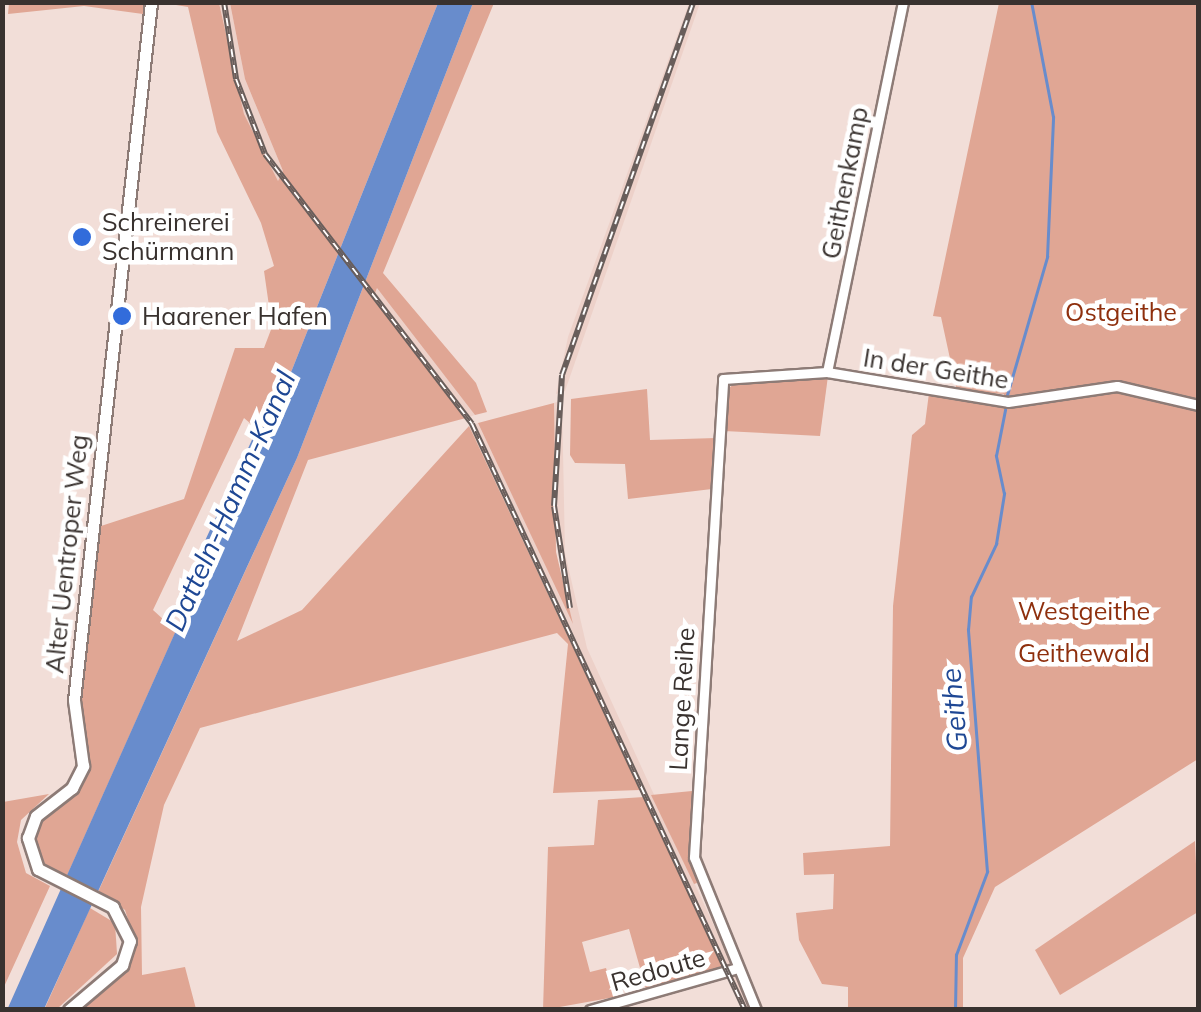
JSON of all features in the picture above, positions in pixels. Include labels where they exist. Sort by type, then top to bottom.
[{"type":"street","name":"Alter Uentroper Weg","points":[[69,1010],[126,958],[127,926],[109,905],[46,875],[30,854],[29,830],[83,766],[74,700],[152,2]]},
{"type":"street","name":"Geithenkamp","points":[[827,372],[902,2]]},
{"type":"street","name":"In der Geithe","points":[[723,379],[827,372],[999,402],[1117,386],[1198,405]]},
{"type":"street","name":"Lange Reihe","points":[[723,379],[694,858],[756,1010]]},
{"type":"street","name":"Redoute","points":[[590,1010],[737,968]]},
{"type":"shaded area","points":[[219,3],[230,3],[245,79],[283,171],[278,182],[244,114]]},
{"type":"shaded area","points":[[689,3],[700,3],[565,391],[556,394],[568,337]]},
{"type":"shaded area","points":[[378,287],[438,360],[475,415],[466,418],[374,295]]},
{"type":"shaded area","points":[[562,400],[565,553],[587,648],[752,1009],[743,1009],[469,427],[478,423],[571,618],[551,487],[554,403]]},
{"type":"green space","points":[[9,2],[145,3],[143,14],[84,6],[8,14]]},
{"type":"green space","points":[[164,3],[219,3],[244,114],[278,181],[283,171],[245,79],[230,3],[438,3],[270,425],[257,429],[244,418],[153,610],[176,631],[66,878],[43,868],[33,831],[86,770],[78,696],[117,349],[101,526],[184,499],[235,348],[264,348],[272,327],[264,271],[274,266],[261,223],[217,132],[188,7]]},
{"type":"green space","points":[[473,3],[494,3],[383,273],[476,383],[487,412],[475,415],[377,288],[374,296],[466,418],[308,460],[237,641],[302,610],[469,426],[640,790],[553,793],[568,644],[557,633],[200,728],[164,805],[141,907],[142,975],[185,967],[196,1009],[73,1010],[131,959],[135,941],[125,910],[98,892],[297,458]]},
{"type":"green space","name":"Geithewald","points":[[999,3],[1198,3],[1198,759],[995,887],[963,958],[963,1009],[848,1009],[848,987],[822,984],[799,940],[796,913],[833,909],[834,874],[804,875],[803,853],[890,846],[893,606],[912,435],[925,424],[929,393],[1002,406],[1004,394],[957,391],[941,317],[933,316]]},
{"type":"green space","points":[[828,376],[820,436],[724,431],[727,390],[738,380]]},
{"type":"green space","points":[[647,389],[650,440],[716,438],[712,489],[628,499],[625,464],[575,463],[570,455],[571,399]]},
{"type":"green space","points":[[554,403],[556,552],[573,624],[478,423]]},
{"type":"green space","points":[[692,791],[697,883],[694,884],[651,795]]},
{"type":"green space","points":[[49,794],[21,820],[17,842],[26,873],[50,886],[3,989],[3,802]]},
{"type":"green space","points":[[644,797],[725,970],[646,989],[629,929],[582,942],[590,972],[606,968],[615,997],[543,1010],[548,847],[594,845],[598,800]]},
{"type":"green space","points":[[1195,841],[1198,912],[1060,995],[1035,950]]},
{"type":"green space","points":[[90,908],[115,923],[117,954],[57,1009],[44,1010]]},
{"type":"water","name":"Datteln-Hamm-Kanal","points":[[438,3],[473,3],[297,458],[44,1009],[7,1010],[182,617],[176,603],[257,429],[270,425]]},
{"type":"waterway","name":"Geithe","points":[[1007,395],[1047,257],[1053,117],[1031,2]]},
{"type":"waterway","name":"Geithe","points":[[955,1010],[956,955],[987,872],[968,630],[971,597],[996,544],[1004,494],[996,456],[1005,410]]},
{"type":"railway","points":[[224,2],[236,79],[265,154],[472,424],[745,1010]]},
{"type":"railway","points":[[570,608],[554,506],[562,375],[693,2]]},
{"type":"place","name":"Schreinerei Schürmann","points":[[82,237]]},
{"type":"place","name":"Haarener Hafen","points":[[122,316]]},
{"type":"park label","name":"Ostgeithe","points":[[1121,312]]},
{"type":"park label","name":"Westgeithe","points":[[1084,611]]}]
